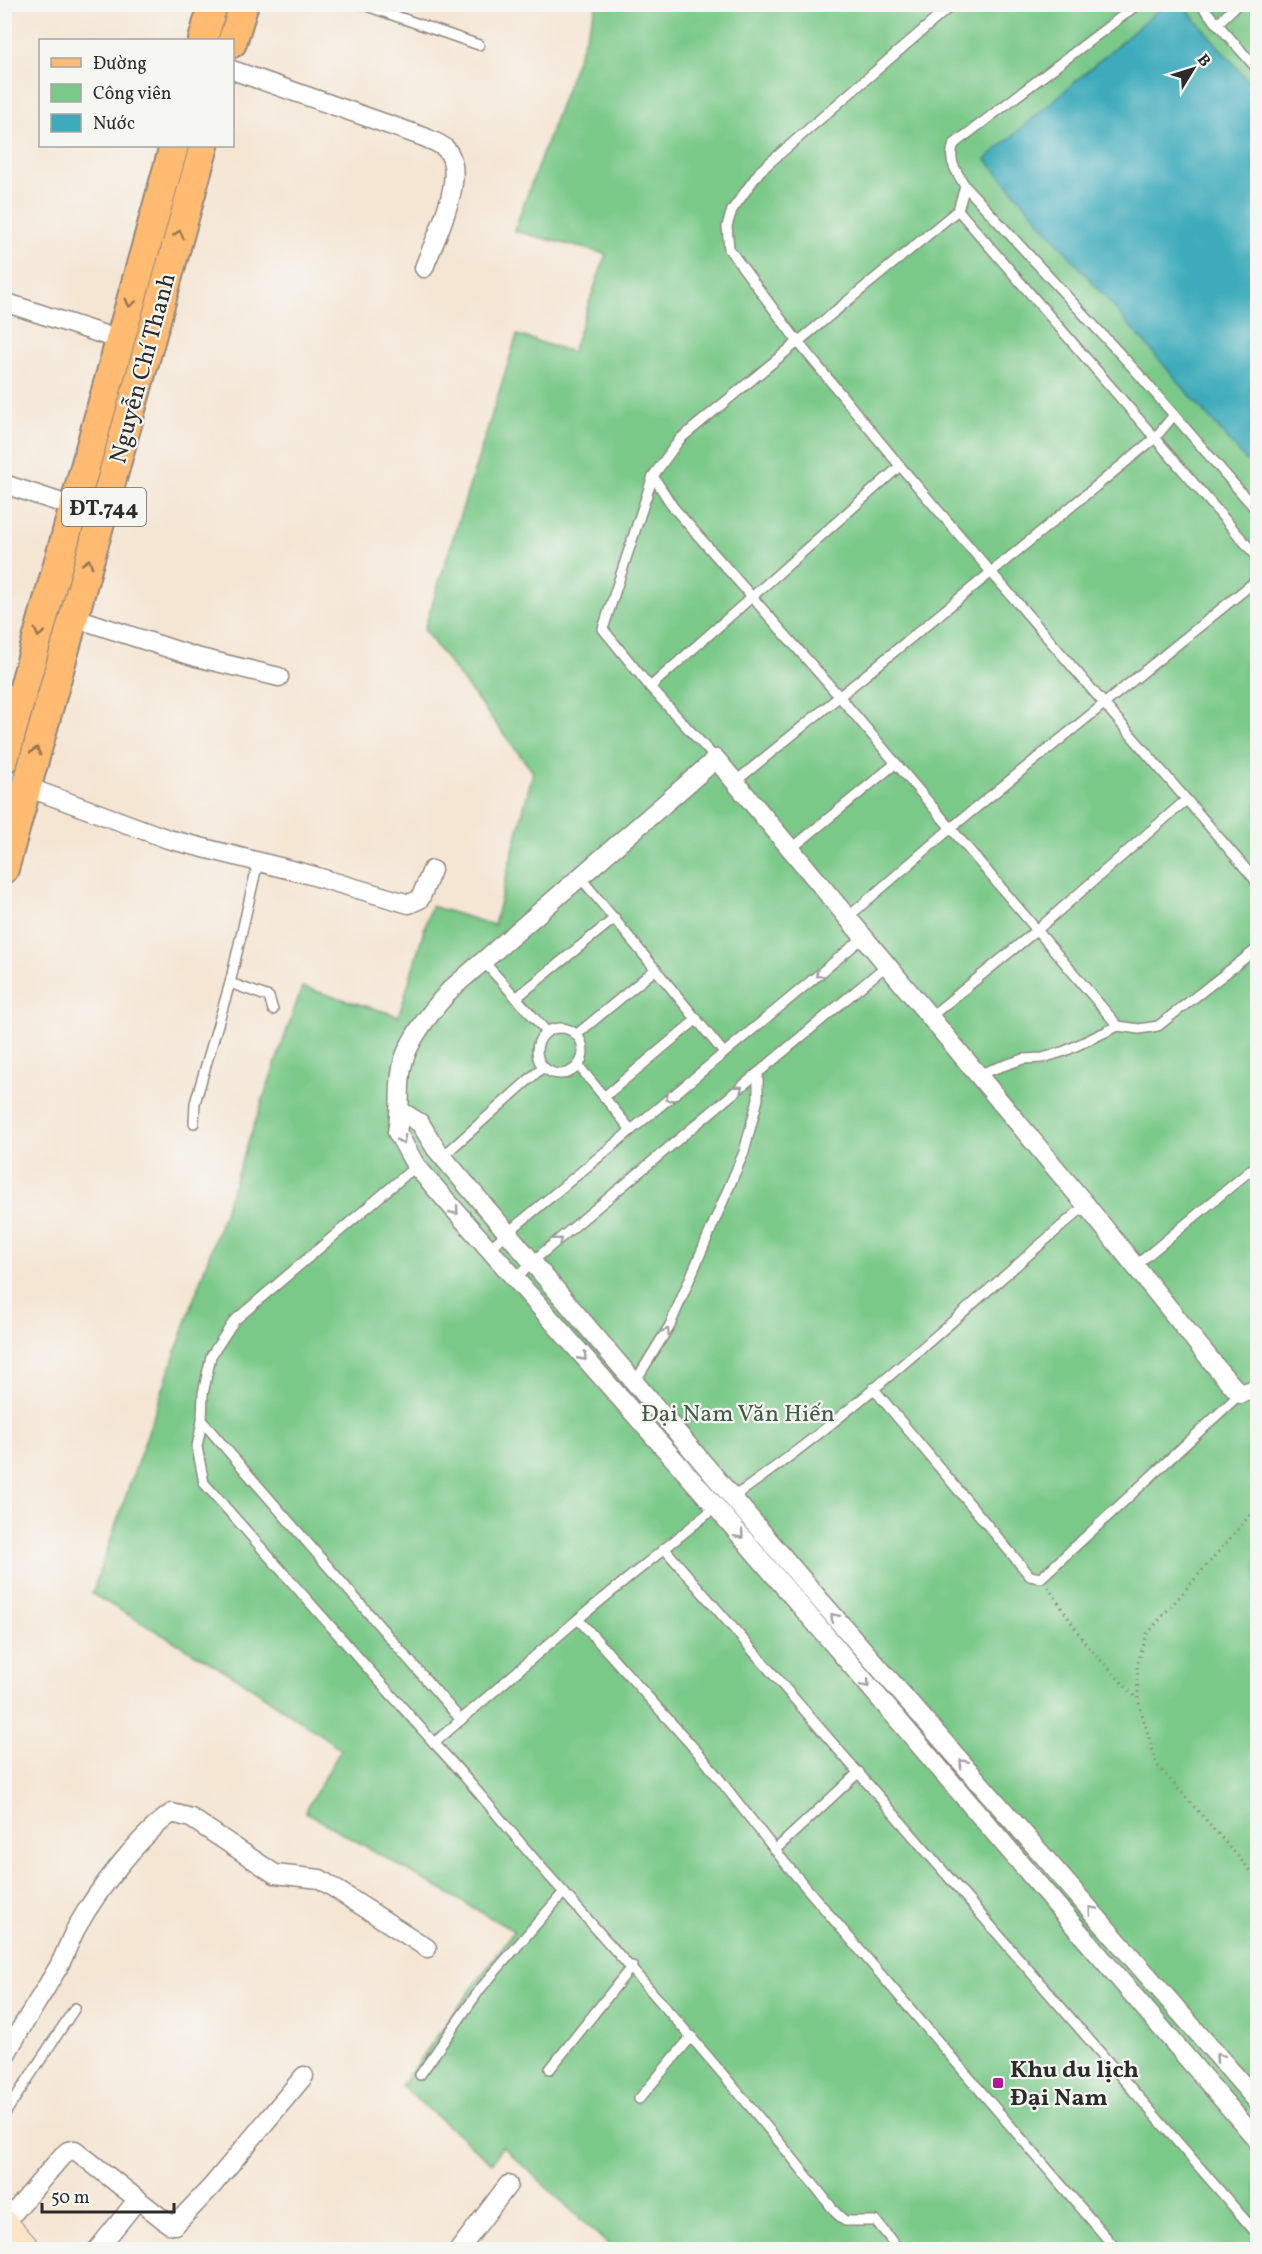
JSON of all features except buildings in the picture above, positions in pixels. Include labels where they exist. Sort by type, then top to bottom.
[{"type":"main road","points":[[203,39],[213,4]]},
{"type":"main road","points":[[233,39],[244,4]]},
{"type":"main road","name":"Nguyễn Chí Thanh","points":[[4,759],[174,147]]},
{"type":"main road","name":"Nguyễn Chí Thanh","points":[[4,868],[16,783],[74,617],[204,147]]},
{"type":"main road","points":[[120,340],[148,349]]},
{"type":"main road","points":[[5,2223],[28,2250]]},
{"type":"street","points":[[234,71],[424,137],[445,149],[455,167],[452,194],[424,268]]},
{"type":"street","points":[[4,302],[120,340]]},
{"type":"street","points":[[4,484],[74,507]]},
{"type":"street","points":[[74,617],[196,657],[279,677]]},
{"type":"street","points":[[1257,1388],[1240,1394],[716,759],[483,961],[434,1007],[403,1062],[402,1112],[397,1132],[417,1166],[515,1281],[716,1507],[1257,2141]]},
{"type":"street","points":[[16,783],[168,839],[409,904],[420,898],[432,870]]},
{"type":"street","points":[[402,1112],[420,1123],[442,1157],[1257,2102]]},
{"type":"street","points":[[4,2058],[24,2020],[57,1970],[77,1925],[115,1873],[160,1821],[172,1813],[191,1818],[275,1874],[320,1879],[427,1948]]},
{"type":"street","points":[[5,2223],[68,2151],[75,2150],[169,2224],[175,2225],[212,2186],[304,2076]]},
{"type":"street","points":[[459,2250],[508,2185]]},
{"type":"street","points":[[97,2250],[138,2199]]},
{"type":"lane","points":[[361,4],[479,45]]},
{"type":"lane","points":[[953,4],[760,171],[732,210],[727,226],[729,249],[798,342],[900,466],[1257,883]]},
{"type":"lane","points":[[1138,4],[954,144],[951,161],[965,186],[1174,415],[1257,512]]},
{"type":"lane","points":[[1200,4],[1257,70]]},
{"type":"lane","points":[[1217,24],[1238,4]]},
{"type":"lane","points":[[716,759],[650,687],[603,629],[653,476],[680,439],[958,210],[965,186]]},
{"type":"lane","points":[[958,210],[1257,558]]},
{"type":"lane","points":[[735,782],[1155,438],[1174,415]]},
{"type":"lane","points":[[650,687],[900,466]]},
{"type":"lane","points":[[653,476],[673,507],[839,696],[1118,1026]]},
{"type":"lane","points":[[848,917],[951,828],[1257,579]]},
{"type":"lane","points":[[791,849],[896,763]]},
{"type":"lane","points":[[930,1017],[1037,930],[1186,800]]},
{"type":"lane","points":[[194,1123],[195,1103],[230,983],[258,862]]},
{"type":"lane","points":[[580,877],[724,1053]]},
{"type":"lane","points":[[516,998],[615,918]]},
{"type":"lane","points":[[488,1249],[864,937]]},
{"type":"lane","points":[[976,1075],[1023,1059],[1043,1058],[1065,1051],[1118,1026],[1139,1029],[1158,1026],[1257,948]]},
{"type":"lane","points":[[483,961],[547,1032]]},
{"type":"lane","points":[[515,1281],[533,1261],[887,965]]},
{"type":"lane","points":[[576,1035],[656,969]]},
{"type":"lane","points":[[230,983],[269,997],[273,1010]]},
{"type":"lane","points":[[604,1097],[697,1019]]},
{"type":"lane","points":[[562,1028],[576,1035],[583,1050],[578,1065],[572,1070],[557,1074],[543,1067],[539,1060],[538,1044],[547,1032],[562,1028]]},
{"type":"lane","points":[[578,1065],[631,1130]]},
{"type":"lane","points":[[442,1157],[543,1067]]},
{"type":"lane","points":[[635,1382],[670,1325],[744,1152],[758,1099],[758,1073]]},
{"type":"lane","points":[[1135,1266],[1257,1164]]},
{"type":"lane","points":[[417,1166],[234,1321],[211,1356],[203,1394],[202,1422],[197,1447],[204,1483],[564,1892],[632,1966],[836,2212],[845,2221],[876,2221],[899,2250]]},
{"type":"lane","points":[[434,1743],[664,1548],[716,1507],[787,1458],[873,1388],[1086,1205]]},
{"type":"lane","points":[[873,1388],[1029,1576],[1041,1578],[1240,1394]]},
{"type":"lane","points":[[202,1422],[461,1720]]},
{"type":"lane","points":[[664,1548],[860,1772],[1257,2235]]},
{"type":"lane","points":[[578,1619],[702,1757],[775,1850],[1117,2250]]},
{"type":"lane","points":[[775,1850],[860,1772]]},
{"type":"lane","points":[[420,2075],[481,1988],[564,1892]]},
{"type":"lane","points":[[550,2069],[632,1966]]},
{"type":"lane","points":[[4,2115],[75,2008]]},
{"type":"lane","points":[[639,2099],[692,2036]]},
{"type":"path","points":[[1257,1506],[1147,1634],[1137,1665],[1138,1700],[1157,1765],[1257,1879]]},
{"type":"path","points":[[1041,1578],[1085,1643],[1138,1700]]},
{"type":"green space","name":"Đại Nam Văn Hiến","points":[[597,5],[1257,5],[1257,2249],[613,2249],[502,2146],[492,2163],[401,2086],[514,1931],[305,1812],[341,1749],[239,1679],[92,1594],[302,987],[399,1016],[431,906],[494,925],[533,772],[424,630],[517,335],[572,352],[606,254],[514,231]]},
{"type":"water","points":[[1164,5],[1183,5],[1257,91],[1257,473],[986,159]]},
{"type":"place","name":"Khu du lịch Đại Nam","points":[[998,2083]]}]
